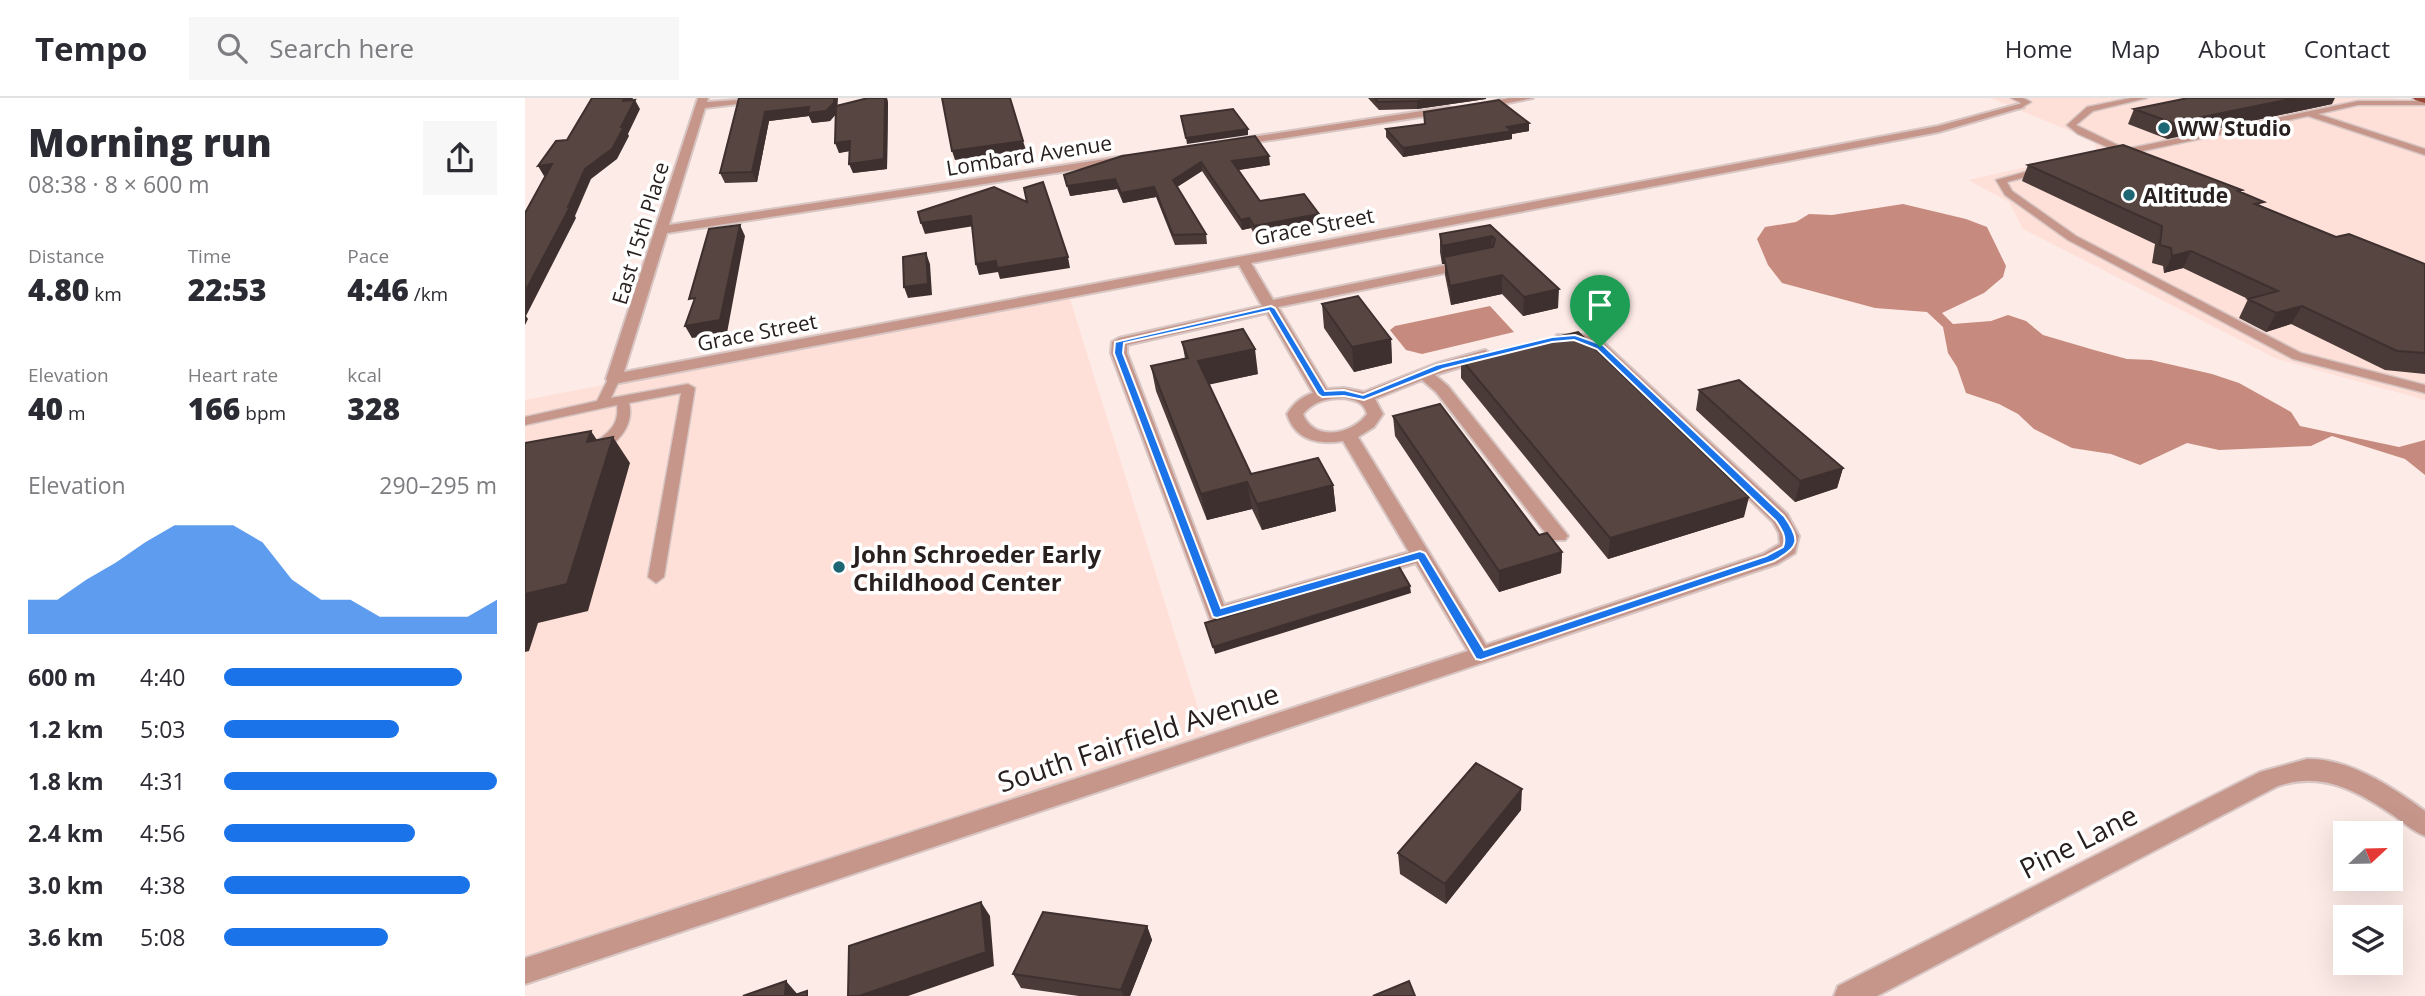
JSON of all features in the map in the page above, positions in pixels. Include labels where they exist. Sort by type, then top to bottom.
[{"type":"main road","points":[[2418,98],[2425,102]]},
{"type":"street","points":[[701,102],[762,98]]},
{"type":"street","points":[[1225,144],[1528,98]]},
{"type":"street","name":"East 15th Place","points":[[614,379],[701,102]]},
{"type":"street","name":"Grace Street","points":[[614,379],[1939,129],[2017,103]]},
{"type":"street","name":"Lombard Avenue","points":[[660,230],[1143,157]]},
{"type":"street","points":[[1242,259],[1322,394]]},
{"type":"street","points":[[1420,555],[1217,614],[1119,353],[1119,342],[1487,260]]},
{"type":"street","name":"South Fairfield Avenue","points":[[525,971],[1770,559],[1788,549],[1791,541],[1780,519],[1600,347],[1575,338],[1539,342]]},
{"type":"street","points":[[1364,398],[1440,367],[1500,352]]},
{"type":"street","points":[[1425,374],[1443,388],[1558,536]]},
{"type":"street","points":[[1344,393],[1364,398],[1375,408],[1375,414],[1367,427],[1349,436],[1314,436],[1299,427],[1295,414],[1298,408],[1322,394],[1344,393]]},
{"type":"street","points":[[1349,436],[1481,655]]},
{"type":"street","name":"Pine Lane","points":[[1848,996],[2269,779],[2290,772],[2313,769],[2344,777],[2377,794],[2425,825]]},
{"type":"lane","points":[[2143,98],[2089,109],[2071,125],[2147,162]]},
{"type":"lane","points":[[2343,98],[2425,102]]},
{"type":"lane","points":[[2097,158],[2360,100]]},
{"type":"lane","points":[[2308,113],[2425,152]]},
{"type":"lane","points":[[2056,167],[2001,180],[2008,193],[2072,237],[2297,356],[2425,389]]},
{"type":"lane","points":[[602,404],[614,379]]},
{"type":"lane","points":[[525,421],[688,388],[656,578]]},
{"type":"lane","points":[[578,454],[599,447],[622,426],[626,410],[622,400]]},
{"type":"shaded area","points":[[1990,98],[2393,98],[2425,108],[2425,400],[2277,359],[2023,229],[2009,202],[1968,180],[2097,151],[2094,141]]},
{"type":"shaded area","points":[[1903,204],[1966,219],[1987,227],[2006,266],[2003,277],[1984,293],[1942,313],[1953,324],[1991,321],[2008,315],[2026,321],[2043,335],[2127,359],[2151,360],[2239,383],[2291,412],[2300,426],[2399,447],[2425,440],[2425,475],[2405,459],[2332,436],[2311,446],[2219,450],[2187,443],[2140,465],[2111,454],[2072,448],[2034,429],[2018,414],[1999,404],[1966,393],[1957,367],[1948,353],[1943,327],[1927,312],[1875,308],[1782,283],[1768,265],[1757,239],[1765,227],[1796,222],[1809,214],[1832,215]]},
{"type":"shaded area","name":"John Schroeder Early Childhood Center","points":[[1069,296],[1206,734],[525,958],[525,400]]},
{"type":"shaded area","points":[[1490,306],[1514,332],[1422,354],[1406,350],[1390,330],[1395,326]]},
{"type":"building","points":[[592,98],[635,100],[612,149],[585,169],[570,207],[525,292],[525,213],[552,164],[538,166],[556,141],[567,140]]},
{"type":"building","points":[[739,98],[834,98],[834,103],[826,111],[808,113],[809,107],[765,112],[752,172],[720,173]]},
{"type":"building","points":[[868,98],[885,98],[884,159],[849,164],[850,141],[835,143],[836,106]]},
{"type":"building","points":[[942,98],[1010,98],[1023,141],[952,151]]},
{"type":"building","points":[[1375,98],[1437,98],[1378,102]]},
{"type":"building","points":[[2188,98],[2296,98],[2173,123],[2134,109]]},
{"type":"building","points":[[1499,100],[1529,123],[1507,127],[1512,131],[1403,148],[1386,129],[1425,124],[1424,112]]},
{"type":"building","points":[[1233,109],[1248,129],[1186,138],[1181,116]]},
{"type":"building","points":[[1255,136],[1269,156],[1232,161],[1260,201],[1304,194],[1319,214],[1254,226],[1249,218],[1241,220],[1201,162],[1173,180],[1206,234],[1173,235],[1154,187],[1121,193],[1115,179],[1067,186],[1064,175],[1122,156]]},
{"type":"building","points":[[2123,145],[2242,190],[2238,191],[2264,202],[2255,204],[2336,237],[2349,234],[2425,264],[2425,353],[2397,351],[2302,306],[2276,313],[2248,299],[2278,291],[2191,251],[2172,256],[2171,248],[2160,245],[2162,226],[2028,165]]},
{"type":"building","points":[[1043,182],[1068,257],[997,268],[996,261],[976,264],[971,216],[921,223],[918,212],[994,187],[1027,202],[1024,188]]},
{"type":"building","points":[[740,225],[720,320],[685,326],[695,298],[689,299],[709,229]]},
{"type":"building","points":[[1490,225],[1559,289],[1524,297],[1502,275],[1450,286],[1444,257],[1493,247],[1495,239],[1492,236],[1442,246],[1440,234]]},
{"type":"building","points":[[926,253],[928,284],[904,287],[903,257]]},
{"type":"building","points":[[1358,296],[1391,339],[1352,347],[1322,304]]},
{"type":"building","points":[[1243,329],[1255,349],[1198,361],[1251,474],[1318,458],[1333,485],[1257,504],[1247,482],[1201,494],[1151,366],[1188,358],[1182,342]]},
{"type":"building","points":[[1578,332],[1749,497],[1610,538],[1461,359]]},
{"type":"building","points":[[1739,380],[1843,468],[1800,481],[1699,390]]},
{"type":"building","points":[[1440,404],[1539,535],[1547,533],[1562,552],[1499,571],[1393,416]]},
{"type":"building","points":[[591,431],[587,442],[613,437],[567,584],[525,594],[525,443]]},
{"type":"building","points":[[1398,565],[1410,586],[1213,647],[1205,623]]},
{"type":"building","points":[[1476,763],[1522,789],[1445,884],[1398,853]]},
{"type":"building","points":[[981,902],[986,952],[859,996],[848,996],[849,946]]},
{"type":"building","points":[[1043,912],[1147,926],[1121,990],[1013,974]]},
{"type":"building","points":[[786,981],[785,996],[743,996]]},
{"type":"building","points":[[1409,981],[1415,996],[1373,996]]},
{"type":"building","points":[[807,991],[807,996],[792,996]]},
{"type":"place","name":"WW Studio","points":[[2164,128]]},
{"type":"place","name":"Altitude","points":[[2129,195]]},
{"type":"place","name":"John Schroeder Early Childhood Center","points":[[839,567]]},
{"type":"route","points":[[1271,308],[1322,394],[1355,394],[1364,398],[1440,367],[1552,339],[1575,338],[1600,347],[1780,519],[1791,541],[1788,549],[1770,559],[1481,655],[1420,555],[1217,614],[1119,353],[1119,342],[1271,308]]}]
